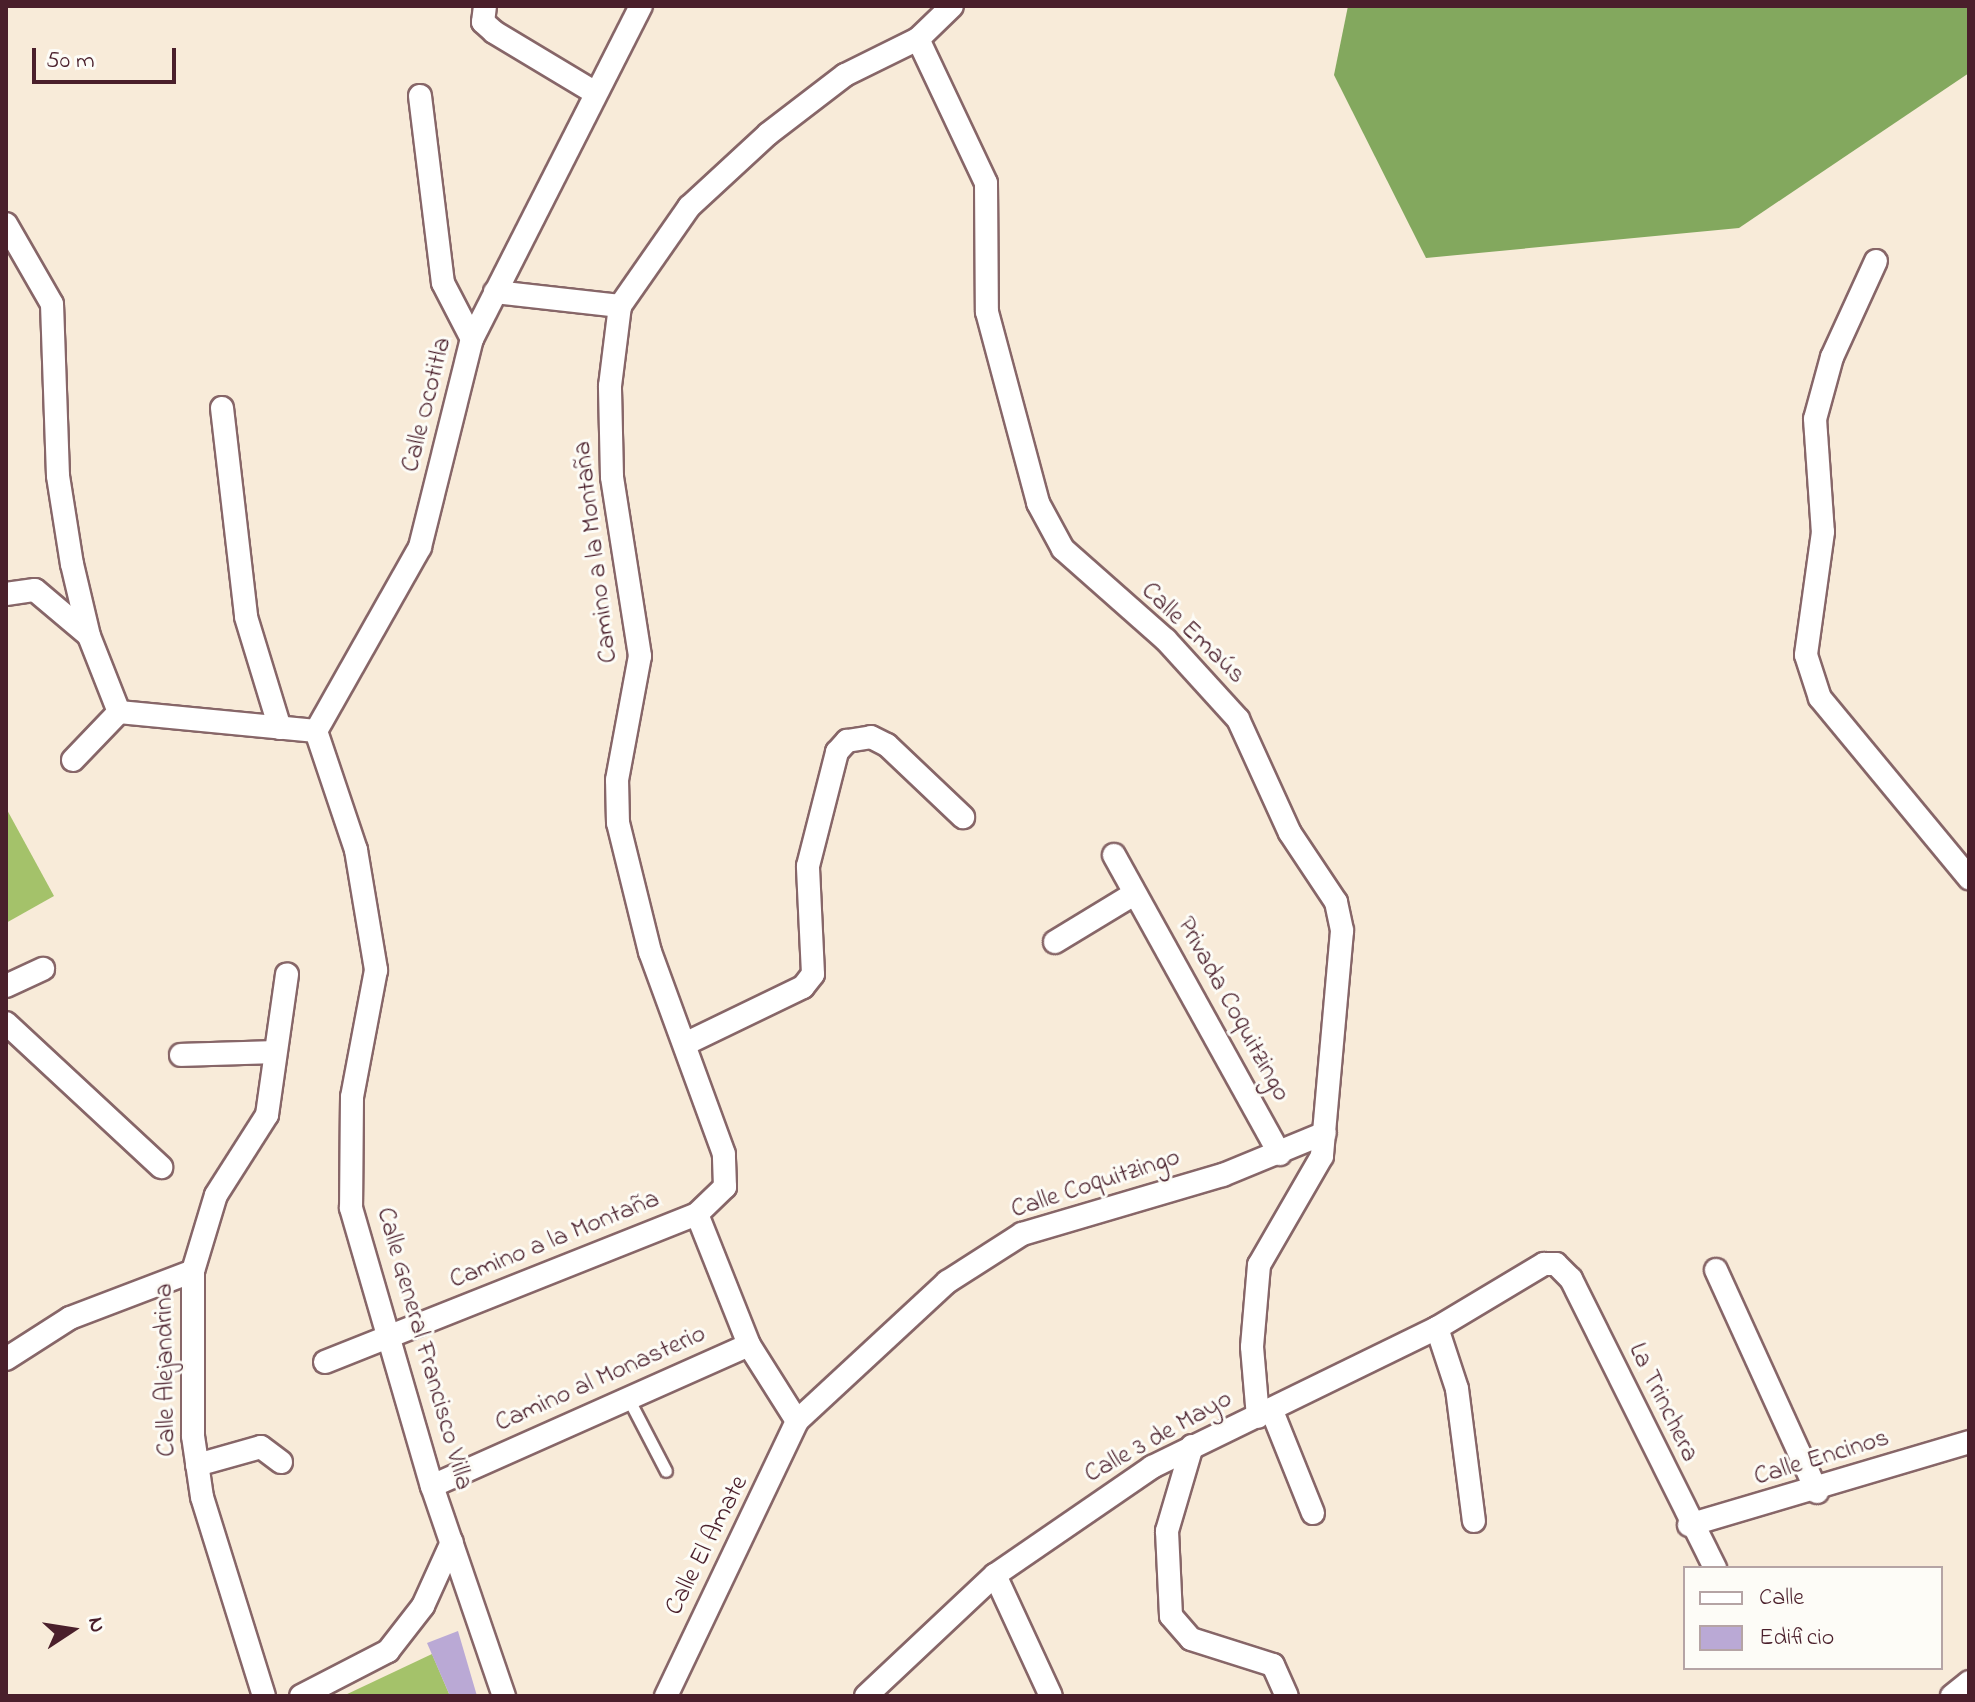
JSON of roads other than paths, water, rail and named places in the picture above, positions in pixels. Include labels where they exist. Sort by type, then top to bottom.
[{"type":"street","points":[[485,6],[483,22],[494,32],[594,92]]},
{"type":"street","name":"Calle Ocotitla","points":[[316,731],[420,547],[472,339],[594,92],[641,6]]},
{"type":"street","name":"Camino a la Montaña","points":[[325,1362],[697,1214],[725,1187],[728,1169],[650,952],[618,823],[617,780],[640,656],[612,477],[610,386],[620,306],[689,207],[768,134],[845,75],[918,39],[952,6]]},
{"type":"street","name":"Calle Emaús","points":[[918,39],[986,183],[987,312],[1038,503],[1063,549],[1166,640],[1238,719],[1290,833],[1336,902],[1342,931],[1325,1133],[1313,1179],[1259,1265],[1252,1347],[1265,1414],[1313,1513]]},
{"type":"street","points":[[420,96],[443,283],[472,339]]},
{"type":"street","points":[[6,224],[52,304],[58,476],[89,636],[119,712]]},
{"type":"street","points":[[1876,261],[1832,357],[1815,419],[1823,532],[1806,655],[1820,698],[1969,878]]},
{"type":"street","points":[[495,292],[620,306]]},
{"type":"street","points":[[222,408],[246,617],[280,728]]},
{"type":"street","points":[[6,594],[35,590],[52,598],[89,636]]},
{"type":"street","points":[[119,712],[316,731]]},
{"type":"street","points":[[73,760],[119,712]]},
{"type":"street","name":"Calle General Francisco Villa","points":[[316,731],[356,850],[376,970],[347,1169],[365,1265],[390,1338],[432,1486],[504,1696]]},
{"type":"street","points":[[685,1044],[803,987],[813,974],[808,866],[837,752],[847,741],[871,737],[887,745],[963,817]]},
{"type":"street","name":"Privada Coquitzingo","points":[[1114,855],[1280,1154]]},
{"type":"street","points":[[1055,942],[1134,894]]},
{"type":"street","points":[[6,986],[43,969]]},
{"type":"street","name":"Calle Alejandrina","points":[[264,1696],[197,1465],[193,1271],[216,1195],[267,1115],[287,974]]},
{"type":"street","points":[[6,1023],[161,1167]]},
{"type":"street","points":[[181,1055],[274,1052]]},
{"type":"street","name":"Calle Coquitzingo","points":[[797,1421],[947,1282],[1022,1234],[1280,1154],[1325,1133]]},
{"type":"street","name":"Camino a la Montaña","points":[[697,1214],[749,1345],[797,1421]]},
{"type":"street","name":"Calle 3 de Mayo","points":[[866,1696],[995,1575],[1152,1467],[1437,1328],[1534,1267],[1556,1264]]},
{"type":"street","name":"La Trinchera","points":[[1556,1264],[1571,1279],[1689,1525],[1714,1566]]},
{"type":"street","points":[[1716,1270],[1817,1492]]},
{"type":"street","points":[[6,1359],[70,1318],[193,1271]]},
{"type":"street","points":[[1437,1328],[1457,1389],[1474,1521]]},
{"type":"street","name":"Camino al Monasterio","points":[[432,1486],[749,1345]]},
{"type":"street","name":"Calle El Amate","points":[[666,1696],[797,1421]]},
{"type":"street","name":"Calle Encinos","points":[[1689,1525],[1817,1492],[1969,1442]]},
{"type":"street","points":[[1192,1446],[1176,1495],[1167,1593],[1180,1632],[1273,1665],[1287,1696]]},
{"type":"street","points":[[197,1465],[261,1447],[281,1462]]},
{"type":"street","points":[[1152,1467],[1176,1495]]},
{"type":"street","points":[[301,1696],[388,1651],[423,1606],[452,1542]]},
{"type":"street","points":[[995,1575],[1051,1696]]},
{"type":"street","points":[[1952,1696],[1969,1682]]},
{"type":"lane","points":[[628,1398],[666,1471]]}]
